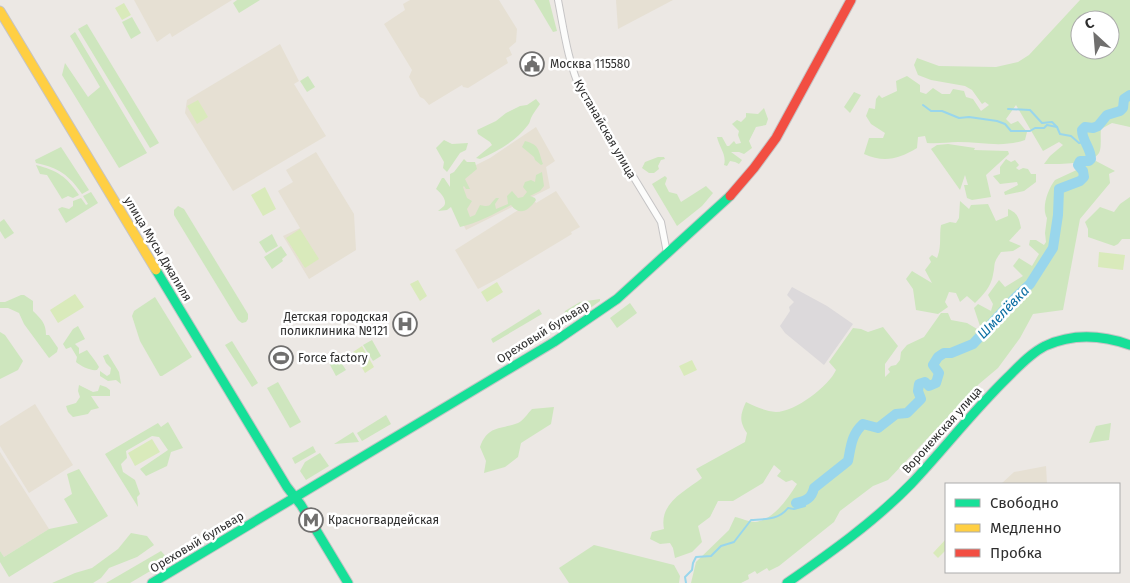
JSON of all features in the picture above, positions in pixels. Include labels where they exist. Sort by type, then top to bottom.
[{"type":"street","name":"Кустанайская улица","points":[[558,0],[571,66],[581,91],[661,222],[667,253]]},
{"type":"street","name":"Ореховый бульвар","points":[[152,583],[570,332],[617,299],[726,201],[754,168],[772,144],[851,0]]},
{"type":"street","name":"улица Мусы Джалиля","points":[[0,11],[287,487],[296,498],[348,583]]},
{"type":"street","name":"Воронежская улица","points":[[787,583],[842,543],[909,485],[987,398],[1037,351],[1058,341],[1081,336],[1109,338],[1130,345]]},
{"type":"shaded area","points":[[134,0],[232,0],[172,37],[170,33],[157,42]]},
{"type":"shaded area","points":[[410,0],[499,0],[517,29],[516,42],[509,48],[512,55],[506,58],[508,63],[468,88],[462,85],[429,105],[420,97],[409,77],[412,70],[384,24],[405,10],[403,4]]},
{"type":"shaded area","points":[[616,0],[673,0],[618,29]]},
{"type":"shaded area","points":[[280,44],[299,81],[294,84],[326,136],[233,191],[185,113],[187,100]]},
{"type":"shaded area","points":[[536,127],[555,161],[546,167],[550,188],[466,230],[456,210],[454,176],[490,158]]},
{"type":"shaded area","points":[[316,152],[354,214],[356,250],[309,279],[283,236],[300,228],[278,191],[293,182],[286,170]]},
{"type":"shaded area","points":[[556,191],[580,227],[571,232],[572,234],[478,289],[455,250],[534,200],[536,203]]},
{"type":"shaded area","points":[[792,287],[827,306],[853,324],[824,365],[785,333],[780,326],[790,311],[789,307],[794,302],[787,295]]},
{"type":"shaded area","points":[[35,404],[73,465],[29,493],[0,446],[0,426]]},
{"type":"shaded area","points":[[0,452],[49,529],[4,557],[0,551]]},
{"type":"shaded area","points":[[1046,466],[1047,483],[1002,483],[1014,472]]},
{"type":"green space","points":[[237,0],[260,0],[239,13],[233,3]]},
{"type":"green space","points":[[534,0],[549,0],[557,31],[553,32]]},
{"type":"green space","points":[[1080,0],[1130,0],[1130,127],[1112,123],[1101,129],[1099,153],[1089,160],[1073,163],[1044,164],[1063,145],[1059,142],[1043,151],[1016,105],[1006,119],[1011,124],[1018,121],[1027,132],[1025,140],[1008,144],[927,143],[925,136],[918,137],[917,148],[898,157],[885,159],[864,154],[869,138],[883,138],[885,133],[871,124],[866,116],[869,108],[875,109],[876,99],[879,95],[882,98],[897,91],[896,81],[907,76],[920,85],[920,92],[926,94],[933,88],[942,94],[950,94],[953,89],[964,91],[966,97],[973,99],[981,111],[989,105],[985,102],[982,104],[972,90],[965,86],[931,80],[918,75],[914,65],[917,58],[939,66],[996,67],[1018,62],[1029,55],[1070,11],[1070,60],[1120,60],[1120,10],[1071,10]]},
{"type":"green space","points":[[124,3],[131,15],[122,20],[115,8]]},
{"type":"green space","points":[[132,17],[141,33],[131,39],[122,22]]},
{"type":"green space","points":[[87,24],[159,143],[150,148],[78,29]]},
{"type":"green space","points":[[75,32],[147,153],[119,168],[62,75],[65,63],[88,97],[100,87],[70,36]]},
{"type":"green space","points":[[308,76],[315,87],[307,92],[300,81]]},
{"type":"green space","points":[[854,92],[861,95],[850,113],[844,107]]},
{"type":"green space","points":[[536,99],[540,104],[529,124],[518,136],[493,153],[480,159],[476,158],[492,145],[478,134],[477,130],[496,121],[506,113],[520,106],[527,105]]},
{"type":"green space","points":[[198,100],[208,117],[197,124],[187,106]]},
{"type":"green space","points":[[764,108],[768,119],[766,125],[756,127],[749,141],[752,148],[744,154],[731,152],[742,160],[739,164],[730,161],[727,166],[724,165],[724,154],[717,137],[722,137],[727,146],[734,141],[736,144],[741,143],[738,135],[739,131],[732,124],[737,120],[741,122],[746,117],[746,113],[758,114]]},
{"type":"green space","points":[[444,140],[452,144],[468,143],[466,150],[460,153],[447,172],[443,168],[444,162],[436,148]]},
{"type":"green space","points":[[525,141],[536,146],[543,164],[541,165],[522,147]]},
{"type":"green space","points":[[948,144],[975,148],[974,150],[1008,151],[1009,154],[986,175],[991,197],[972,200],[967,198],[964,185],[968,185],[965,175],[960,190],[931,149],[937,145]]},
{"type":"green space","points":[[61,147],[89,190],[82,194],[63,173],[36,163],[35,160]]},
{"type":"green space","points":[[658,157],[664,157],[665,159],[661,160],[658,166],[659,169],[654,173],[649,173],[642,168],[645,162]]},
{"type":"green space","points":[[464,159],[467,162],[475,162],[477,169],[465,179],[470,189],[463,187],[467,198],[472,201],[467,209],[470,217],[475,215],[480,205],[488,206],[496,198],[499,198],[495,204],[496,209],[508,204],[507,196],[512,191],[518,198],[523,197],[527,192],[523,187],[525,182],[531,180],[535,182],[536,175],[542,172],[544,186],[540,191],[530,196],[536,200],[524,211],[518,211],[511,205],[480,221],[460,227],[451,207],[447,210],[438,211],[444,206],[445,201],[436,189],[442,178],[450,187],[450,174],[454,172]]},
{"type":"green space","points":[[1006,159],[1011,162],[1015,160],[1019,165],[1016,168],[1019,170],[1023,168],[1028,169],[1031,174],[1036,174],[1036,182],[1024,191],[1005,195],[1004,192],[1018,185],[1017,182],[1000,184],[993,176],[1000,174],[1000,167]]},
{"type":"green space","points":[[1096,161],[1115,171],[1109,174],[1110,183],[1080,219],[1063,310],[1033,314],[1020,338],[998,368],[979,384],[888,480],[873,486],[840,511],[834,522],[779,566],[769,571],[767,568],[757,574],[755,571],[748,575],[749,579],[741,583],[691,583],[696,562],[729,530],[735,517],[755,522],[768,517],[780,507],[797,484],[792,480],[786,482],[777,476],[781,471],[774,465],[763,483],[733,501],[718,501],[710,517],[698,526],[702,542],[692,552],[675,558],[670,543],[660,544],[650,539],[652,532],[664,529],[663,520],[665,512],[674,499],[702,478],[696,469],[745,442],[747,433],[741,418],[746,402],[768,411],[776,412],[792,408],[811,397],[836,370],[829,362],[853,328],[868,332],[883,327],[898,346],[885,364],[885,377],[890,372],[888,369],[896,365],[900,360],[901,352],[907,345],[924,337],[941,313],[948,313],[951,320],[967,323],[977,329],[980,326],[974,308],[978,304],[991,311],[993,304],[988,295],[999,280],[1005,287],[1023,276],[1013,266],[1019,258],[1032,266],[1039,254],[1029,245],[1030,240],[1036,240],[1044,245],[1046,242],[1047,218],[1045,204],[1050,188],[1055,180]]},
{"type":"green space","points":[[36,165],[61,175],[79,195],[73,198],[68,196],[62,199],[47,175],[40,174]]},
{"type":"green space","points":[[665,176],[667,178],[665,184],[669,192],[677,194],[681,202],[706,186],[713,193],[702,206],[677,226],[652,184]]},
{"type":"green space","points":[[265,187],[276,209],[263,216],[251,195]]},
{"type":"green space","points":[[91,192],[98,203],[66,223],[58,209],[62,207],[69,209],[73,206],[73,201],[81,198],[86,205],[88,204],[83,196]]},
{"type":"green space","points":[[1130,197],[1130,239],[1122,239],[1114,246],[1088,237],[1088,229],[1085,222],[1100,207],[1114,212],[1120,204]]},
{"type":"green space","points":[[960,201],[969,209],[971,205],[988,204],[996,221],[1008,216],[1008,209],[1014,212],[1019,219],[1021,228],[1009,241],[1021,246],[1013,251],[1001,252],[995,262],[989,287],[975,303],[967,296],[960,302],[956,293],[949,292],[945,302],[948,307],[938,314],[916,310],[913,289],[906,279],[912,271],[932,283],[925,270],[931,262],[929,258],[932,255],[937,258],[941,225],[950,222],[956,223],[959,218]]},
{"type":"green space","points":[[178,206],[184,209],[248,314],[246,322],[242,323],[238,320],[174,215],[174,210]]},
{"type":"green space","points":[[4,219],[14,233],[5,239],[0,231],[0,222]]},
{"type":"green space","points":[[300,229],[319,259],[305,268],[286,238]]},
{"type":"green space","points":[[272,234],[278,246],[266,253],[259,242]]},
{"type":"green space","points":[[281,246],[287,255],[282,259],[283,261],[272,269],[264,257]]},
{"type":"green space","points":[[1099,252],[1125,255],[1123,270],[1098,267]]},
{"type":"green space","points":[[418,280],[427,296],[420,301],[410,284]]},
{"type":"green space","points":[[497,282],[503,292],[487,302],[481,292]]},
{"type":"green space","points":[[75,294],[84,307],[58,323],[50,310]]},
{"type":"green space","points":[[21,295],[33,301],[33,311],[44,324],[46,335],[49,335],[58,348],[57,352],[49,358],[24,324],[19,313],[8,308],[0,308],[0,302],[5,302]]},
{"type":"green space","points":[[155,297],[192,357],[162,376],[160,376],[140,341],[132,316],[134,311]]},
{"type":"green space","points":[[600,299],[600,301],[572,321],[567,321],[564,315],[565,311],[580,302]]},
{"type":"green space","points":[[630,303],[637,313],[617,328],[610,318]]},
{"type":"green space","points":[[539,309],[542,314],[493,343],[491,339]]},
{"type":"green space","points":[[78,326],[85,339],[75,344],[79,348],[79,354],[87,350],[99,367],[97,370],[83,367],[76,362],[77,357],[71,347],[66,349],[63,344],[73,329]]},
{"type":"green space","points":[[0,332],[5,335],[23,361],[18,370],[0,379]]},
{"type":"green space","points":[[372,340],[381,356],[373,361],[363,345]]},
{"type":"green space","points":[[232,341],[258,383],[252,387],[225,345]]},
{"type":"green space","points":[[362,346],[374,367],[365,373],[353,352]]},
{"type":"green space","points":[[108,354],[119,372],[121,384],[116,380],[108,381],[100,376],[100,371],[107,376],[110,374],[111,368],[103,356]]},
{"type":"green space","points":[[338,358],[346,370],[336,376],[329,363]]},
{"type":"green space","points":[[692,360],[697,370],[684,376],[679,366]]},
{"type":"green space","points":[[278,382],[301,422],[290,428],[267,388]]},
{"type":"green space","points":[[79,385],[93,392],[98,391],[100,385],[106,387],[110,390],[110,396],[91,396],[99,408],[91,410],[88,414],[73,417],[68,412],[66,406],[76,403],[80,397]]},
{"type":"green space","points":[[554,407],[551,424],[521,443],[518,457],[505,467],[484,473],[486,461],[480,447],[487,435],[495,429],[520,422],[532,409]]},
{"type":"green space","points":[[386,415],[391,424],[362,441],[357,433]]},
{"type":"green space","points":[[168,422],[183,448],[171,452],[167,466],[146,476],[140,469],[168,450],[159,437],[152,436],[126,451],[127,458],[121,464],[123,472],[135,480],[140,494],[137,497],[138,507],[105,454],[158,423],[161,427]]},
{"type":"green space","points":[[1111,423],[1109,440],[1089,443],[1096,426]]},
{"type":"green space","points":[[353,432],[359,442],[334,444]]},
{"type":"green space","points":[[152,439],[160,452],[135,466],[128,453]]},
{"type":"green space","points":[[313,446],[316,452],[295,464],[292,458]]},
{"type":"green space","points":[[320,453],[329,466],[306,480],[300,471],[305,462]]},
{"type":"green space","points":[[79,469],[108,516],[9,577],[0,562],[0,551],[4,557],[49,529],[78,523],[64,499],[72,494],[67,474]]},
{"type":"green space","points":[[131,533],[147,536],[154,545],[137,557],[109,568],[101,578],[93,583],[52,583],[92,568],[118,549]]},
{"type":"green space","points":[[945,540],[945,551],[938,558],[933,553]]},
{"type":"green space","points":[[594,545],[674,565],[680,576],[679,583],[569,583],[559,568]]},
{"type":"green space","points":[[161,551],[169,560],[130,583],[106,583]]},
{"type":"waterway","name":"Шмелёвка","points":[[796,503],[808,498],[814,488],[848,461],[854,437],[863,424],[878,428],[896,414],[907,413],[921,399],[918,391],[919,384],[925,382],[929,386],[936,383],[939,373],[933,365],[938,357],[944,353],[951,353],[973,344],[1030,284],[1053,248],[1058,215],[1059,189],[1080,181],[1084,177],[1083,171],[1078,165],[1080,161],[1089,161],[1091,159],[1082,130],[1085,127],[1093,128],[1098,126],[1107,115],[1120,111],[1123,108],[1124,99],[1130,95]]},
{"type":"waterway","points":[[923,105],[931,111],[942,111],[959,118],[969,117],[997,121],[1005,124],[1011,131],[1030,131],[1035,128],[1044,128],[1047,125],[1057,127],[1060,134],[1071,136],[1079,143],[1084,142]]},
{"type":"waterway","points":[[1008,109],[1030,110],[1042,123],[1052,122],[1057,127]]},
{"type":"waterway","points":[[686,583],[685,577],[692,570],[696,557],[711,556],[721,546],[734,542],[751,520],[776,517],[788,508],[794,509],[805,506],[806,501]]},
{"type":"traffic: fast","points":[[152,583],[554,342],[617,299],[730,196]]},
{"type":"traffic: fast","points":[[156,270],[287,487],[301,505],[348,583]]},
{"type":"traffic: fast","points":[[787,583],[851,536],[897,498],[995,390],[1035,352],[1056,342],[1077,337],[1098,337],[1130,345]]},
{"type":"traffic: slow","points":[[0,11],[156,270]]},
{"type":"traffic: jam","points":[[730,196],[776,138],[851,0]]},
{"type":"place","name":"Москва 115580","points":[[532,64]]},
{"type":"place","name":"Детская городская поликлиника №121","points":[[405,324]]},
{"type":"place","name":"Force factory","points":[[281,358]]},
{"type":"place","name":"Красногвардейская","points":[[311,520]]}]
